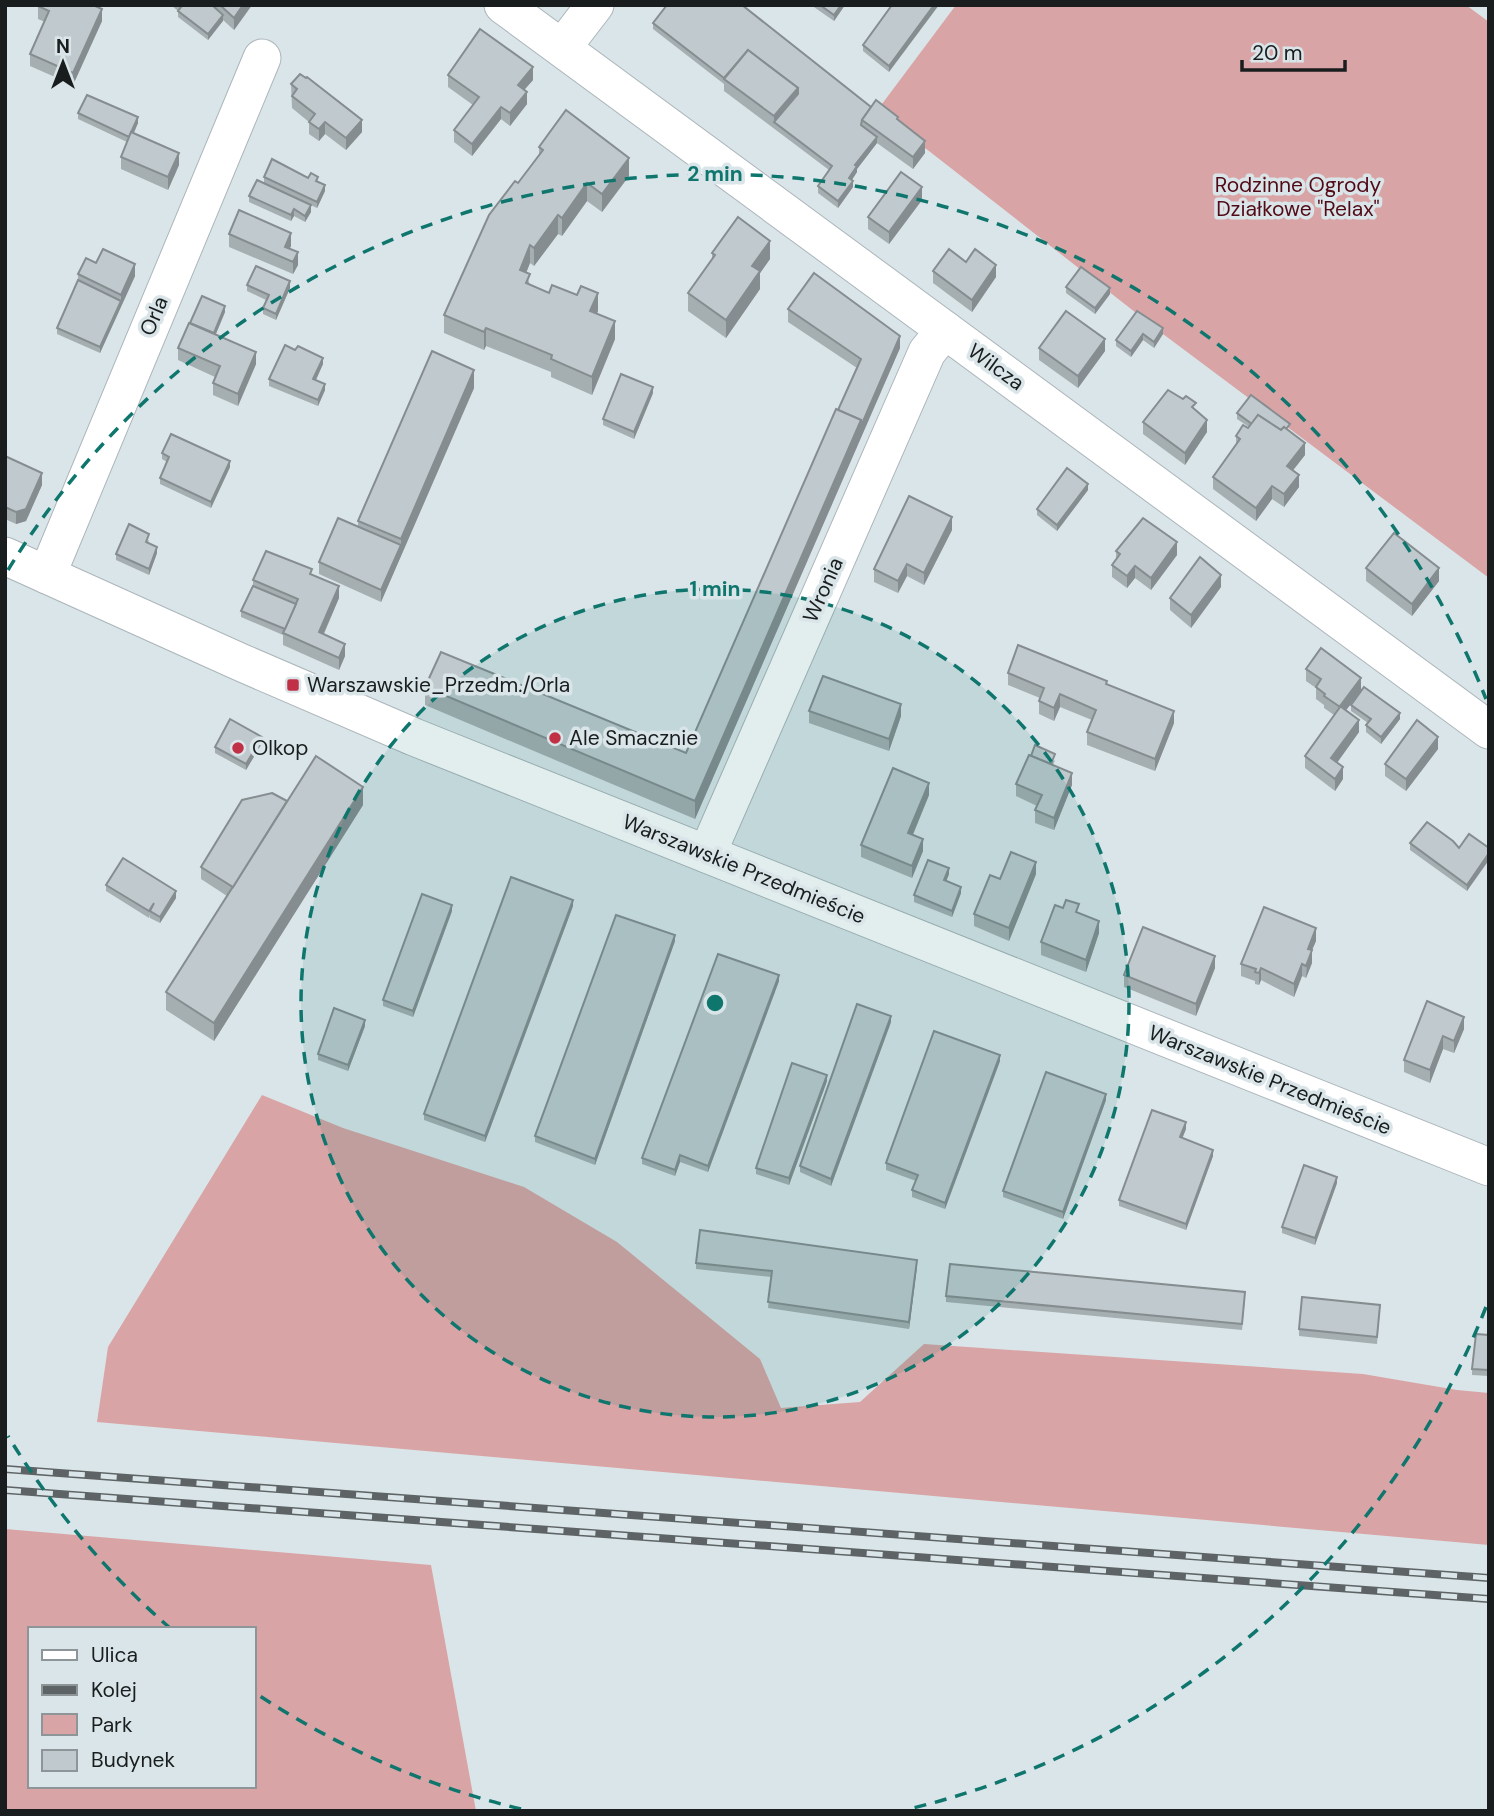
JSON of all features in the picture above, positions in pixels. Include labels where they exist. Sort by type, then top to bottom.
[{"type":"street","name":"Wilcza","points":[[502,5],[1489,730]]},
{"type":"street","points":[[562,48],[595,5]]},
{"type":"street","name":"Orla","points":[[47,575],[262,58]]},
{"type":"street","name":"Wronia","points":[[707,854],[927,352],[945,330]]},
{"type":"street","name":"Warszawskie Przedmieście","points":[[5,556],[414,737],[1489,1167]]},
{"type":"green space","name":"Rodzinne Ogrody Działkowe \"Relax\"","points":[[956,5],[1466,5],[1489,22],[1489,578],[1163,334],[876,112]]},
{"type":"green space","points":[[262,1095],[343,1128],[524,1187],[617,1242],[760,1359],[781,1408],[860,1402],[924,1344],[1363,1374],[1489,1393],[1489,1545],[97,1422],[108,1347]]},
{"type":"green space","points":[[5,1529],[431,1565],[476,1811],[5,1811]]},
{"type":"building","points":[[39,5],[93,5],[102,9],[73,73],[30,54],[49,11]]},
{"type":"building","points":[[179,5],[212,5],[223,15],[208,34],[178,11],[181,7]]},
{"type":"building","points":[[220,5],[243,5],[234,18]]},
{"type":"building","points":[[667,5],[742,5],[871,107],[861,125],[877,137],[855,165],[857,166],[849,178],[853,181],[838,201],[818,186],[832,166],[774,122],[798,94],[798,88],[748,50],[724,78],[653,23]]},
{"type":"building","points":[[820,5],[841,5],[834,15]]},
{"type":"building","points":[[892,5],[934,5],[889,66],[863,45]]},
{"type":"building","points":[[480,29],[533,67],[518,85],[527,92],[510,113],[501,107],[472,144],[454,130],[479,97],[448,75]]},
{"type":"building","points":[[748,50],[798,88],[774,116],[724,79]]},
{"type":"building","points":[[300,74],[362,120],[346,138],[325,122],[319,129],[309,122],[315,114],[292,96],[297,89],[291,84]]},
{"type":"building","points":[[87,95],[138,117],[129,137],[78,113]]},
{"type":"building","points":[[876,100],[925,141],[913,157],[862,120]]},
{"type":"building","points":[[566,110],[629,158],[602,194],[587,183],[562,218],[558,215],[534,248],[530,245],[520,270],[530,274],[526,283],[549,293],[552,285],[577,295],[581,286],[598,293],[590,311],[615,321],[592,377],[551,359],[552,355],[486,328],[484,332],[444,315],[489,215],[543,150],[539,147]]},
{"type":"building","points":[[131,132],[179,153],[168,177],[121,157]]},
{"type":"building","points":[[272,159],[308,178],[311,173],[318,177],[316,181],[325,185],[317,202],[264,177]]},
{"type":"building","points":[[901,172],[922,187],[889,232],[868,217]]},
{"type":"building","points":[[257,180],[311,205],[305,216],[294,209],[291,215],[249,196]]},
{"type":"building","points":[[239,210],[291,233],[285,247],[298,252],[293,262],[229,234]]},
{"type":"building","points":[[738,217],[770,241],[752,266],[760,271],[726,320],[688,293]]},
{"type":"building","points":[[103,249],[135,264],[121,295],[78,274],[86,258],[96,263]]},
{"type":"building","points":[[949,249],[966,262],[975,249],[996,265],[972,300],[933,271]]},
{"type":"building","points":[[256,266],[290,281],[276,314],[263,308],[269,295],[247,285]]},
{"type":"building","points":[[1081,267],[1110,288],[1095,308],[1066,287]]},
{"type":"building","points":[[814,273],[900,336],[861,426],[861,420],[838,410],[861,359],[788,309]]},
{"type":"building","points":[[78,280],[121,301],[100,347],[57,328]]},
{"type":"building","points":[[202,296],[225,306],[214,333],[190,323]]},
{"type":"building","points":[[1066,311],[1105,339],[1078,376],[1039,348]]},
{"type":"building","points":[[1137,311],[1163,328],[1154,342],[1143,334],[1131,351],[1116,340]]},
{"type":"building","points":[[189,323],[256,352],[238,394],[213,383],[220,366],[178,348]]},
{"type":"building","points":[[285,345],[295,350],[298,346],[323,358],[313,379],[325,384],[318,400],[269,379]]},
{"type":"building","points":[[432,351],[474,370],[401,539],[358,521]]},
{"type":"building","points":[[621,374],[653,387],[634,432],[603,419]]},
{"type":"building","points":[[1168,390],[1183,399],[1186,396],[1196,403],[1192,407],[1207,420],[1185,453],[1143,422]]},
{"type":"building","points":[[1251,395],[1290,424],[1286,429],[1284,427],[1281,430],[1258,415],[1252,424],[1237,413]]},
{"type":"building","points":[[836,409],[861,420],[695,801],[425,687],[441,652],[686,753]]},
{"type":"building","points":[[1258,415],[1281,430],[1284,427],[1305,443],[1287,466],[1299,475],[1284,494],[1272,486],[1256,508],[1213,477],[1240,439],[1236,436],[1243,425],[1248,428]]},
{"type":"building","points":[[171,434],[230,461],[211,502],[160,478],[169,457],[162,453]]},
{"type":"building","points":[[5,456],[42,473],[26,509],[16,512],[5,507]]},
{"type":"building","points":[[1067,468],[1088,484],[1057,525],[1037,509]]},
{"type":"building","points":[[909,496],[952,517],[924,573],[907,564],[898,581],[874,569]]},
{"type":"building","points":[[338,518],[401,545],[381,590],[319,562]]},
{"type":"building","points":[[1143,518],[1177,542],[1151,578],[1135,566],[1127,576],[1112,565],[1120,554],[1116,551]]},
{"type":"building","points":[[129,524],[149,534],[146,542],[157,547],[149,569],[116,554]]},
{"type":"building","points":[[1394,533],[1439,568],[1412,604],[1366,568]]},
{"type":"building","points":[[266,551],[312,569],[310,574],[339,586],[319,632],[345,644],[339,658],[283,633],[298,599],[253,580]]},
{"type":"building","points":[[1200,557],[1221,575],[1191,615],[1170,598]]},
{"type":"building","points":[[253,586],[296,604],[285,629],[241,611]]},
{"type":"building","points":[[1018,645],[1174,711],[1155,759],[1087,732],[1096,710],[1060,694],[1054,708],[1039,701],[1044,688],[1008,673]]},
{"type":"building","points":[[1321,648],[1361,678],[1340,706],[1359,720],[1331,758],[1343,767],[1335,779],[1305,756],[1340,707],[1324,696],[1316,687],[1321,679],[1306,669]]},
{"type":"building","points":[[823,676],[901,704],[889,739],[809,711]]},
{"type":"building","points":[[1364,687],[1400,713],[1381,737],[1366,725],[1371,719],[1351,705]]},
{"type":"building","points":[[230,719],[262,737],[246,764],[215,747]]},
{"type":"building","points":[[1417,720],[1438,737],[1406,779],[1385,764]]},
{"type":"building","points":[[1035,745],[1055,754],[1051,764],[1031,756]]},
{"type":"building","points":[[1029,755],[1072,773],[1054,818],[1035,810],[1042,795],[1016,784]]},
{"type":"building","points":[[316,756],[363,787],[214,1023],[166,992]]},
{"type":"building","points":[[893,768],[929,783],[908,833],[923,839],[912,866],[861,845]]},
{"type":"building","points":[[272,793],[287,801],[233,887],[201,867],[242,800]]},
{"type":"building","points":[[1427,822],[1459,848],[1469,834],[1489,848],[1489,853],[1467,885],[1410,843]]},
{"type":"building","points":[[1011,852],[1036,862],[1009,928],[974,914],[990,875],[1000,879]]},
{"type":"building","points":[[123,858],[176,891],[160,917],[150,911],[154,903],[149,911],[106,885]]},
{"type":"building","points":[[928,860],[949,868],[944,880],[961,887],[952,911],[914,895]]},
{"type":"building","points":[[511,877],[573,900],[485,1136],[424,1114]]},
{"type":"building","points":[[422,894],[452,905],[413,1011],[383,1000]]},
{"type":"building","points":[[1066,900],[1079,904],[1076,912],[1099,921],[1086,960],[1041,942],[1055,905],[1063,908]]},
{"type":"building","points":[[1264,907],[1316,928],[1308,949],[1312,950],[1306,966],[1302,964],[1294,984],[1261,968],[1259,973],[1255,972],[1256,969],[1241,964]]},
{"type":"building","points":[[616,915],[675,935],[595,1159],[535,1136]]},
{"type":"building","points":[[1143,927],[1215,956],[1196,1004],[1124,975]]},
{"type":"building","points":[[718,954],[779,975],[708,1166],[680,1155],[675,1170],[642,1158]]},
{"type":"building","points":[[1427,1001],[1464,1017],[1454,1041],[1443,1036],[1430,1070],[1404,1060]]},
{"type":"building","points":[[857,1004],[891,1016],[831,1179],[800,1166]]},
{"type":"building","points":[[334,1008],[365,1020],[348,1065],[318,1054]]},
{"type":"building","points":[[934,1031],[1000,1055],[945,1203],[912,1190],[918,1175],[886,1163]]},
{"type":"building","points":[[792,1063],[827,1075],[789,1178],[756,1168]]},
{"type":"building","points":[[1046,1072],[1106,1094],[1063,1212],[1003,1191]]},
{"type":"building","points":[[1152,1110],[1186,1122],[1180,1137],[1213,1150],[1186,1224],[1119,1200]]},
{"type":"building","points":[[1304,1165],[1337,1177],[1315,1238],[1282,1227]]},
{"type":"building","points":[[700,1230],[917,1260],[909,1322],[768,1302],[772,1271],[696,1263]]},
{"type":"building","points":[[950,1264],[1245,1292],[1242,1324],[946,1296]]},
{"type":"building","points":[[1302,1297],[1380,1305],[1377,1337],[1299,1329]]},
{"type":"building","points":[[1476,1334],[1489,1335],[1489,1370],[1472,1369]]},
{"type":"railway","points":[[5,1469],[1489,1578]]},
{"type":"railway","points":[[5,1490],[1489,1599]]},
{"type":"place","name":"Warszawskie_Przedm./Orla","points":[[293,685]]},
{"type":"place","name":"Ale Smacznie","points":[[555,738]]},
{"type":"place","name":"Olkop","points":[[238,748]]}]
